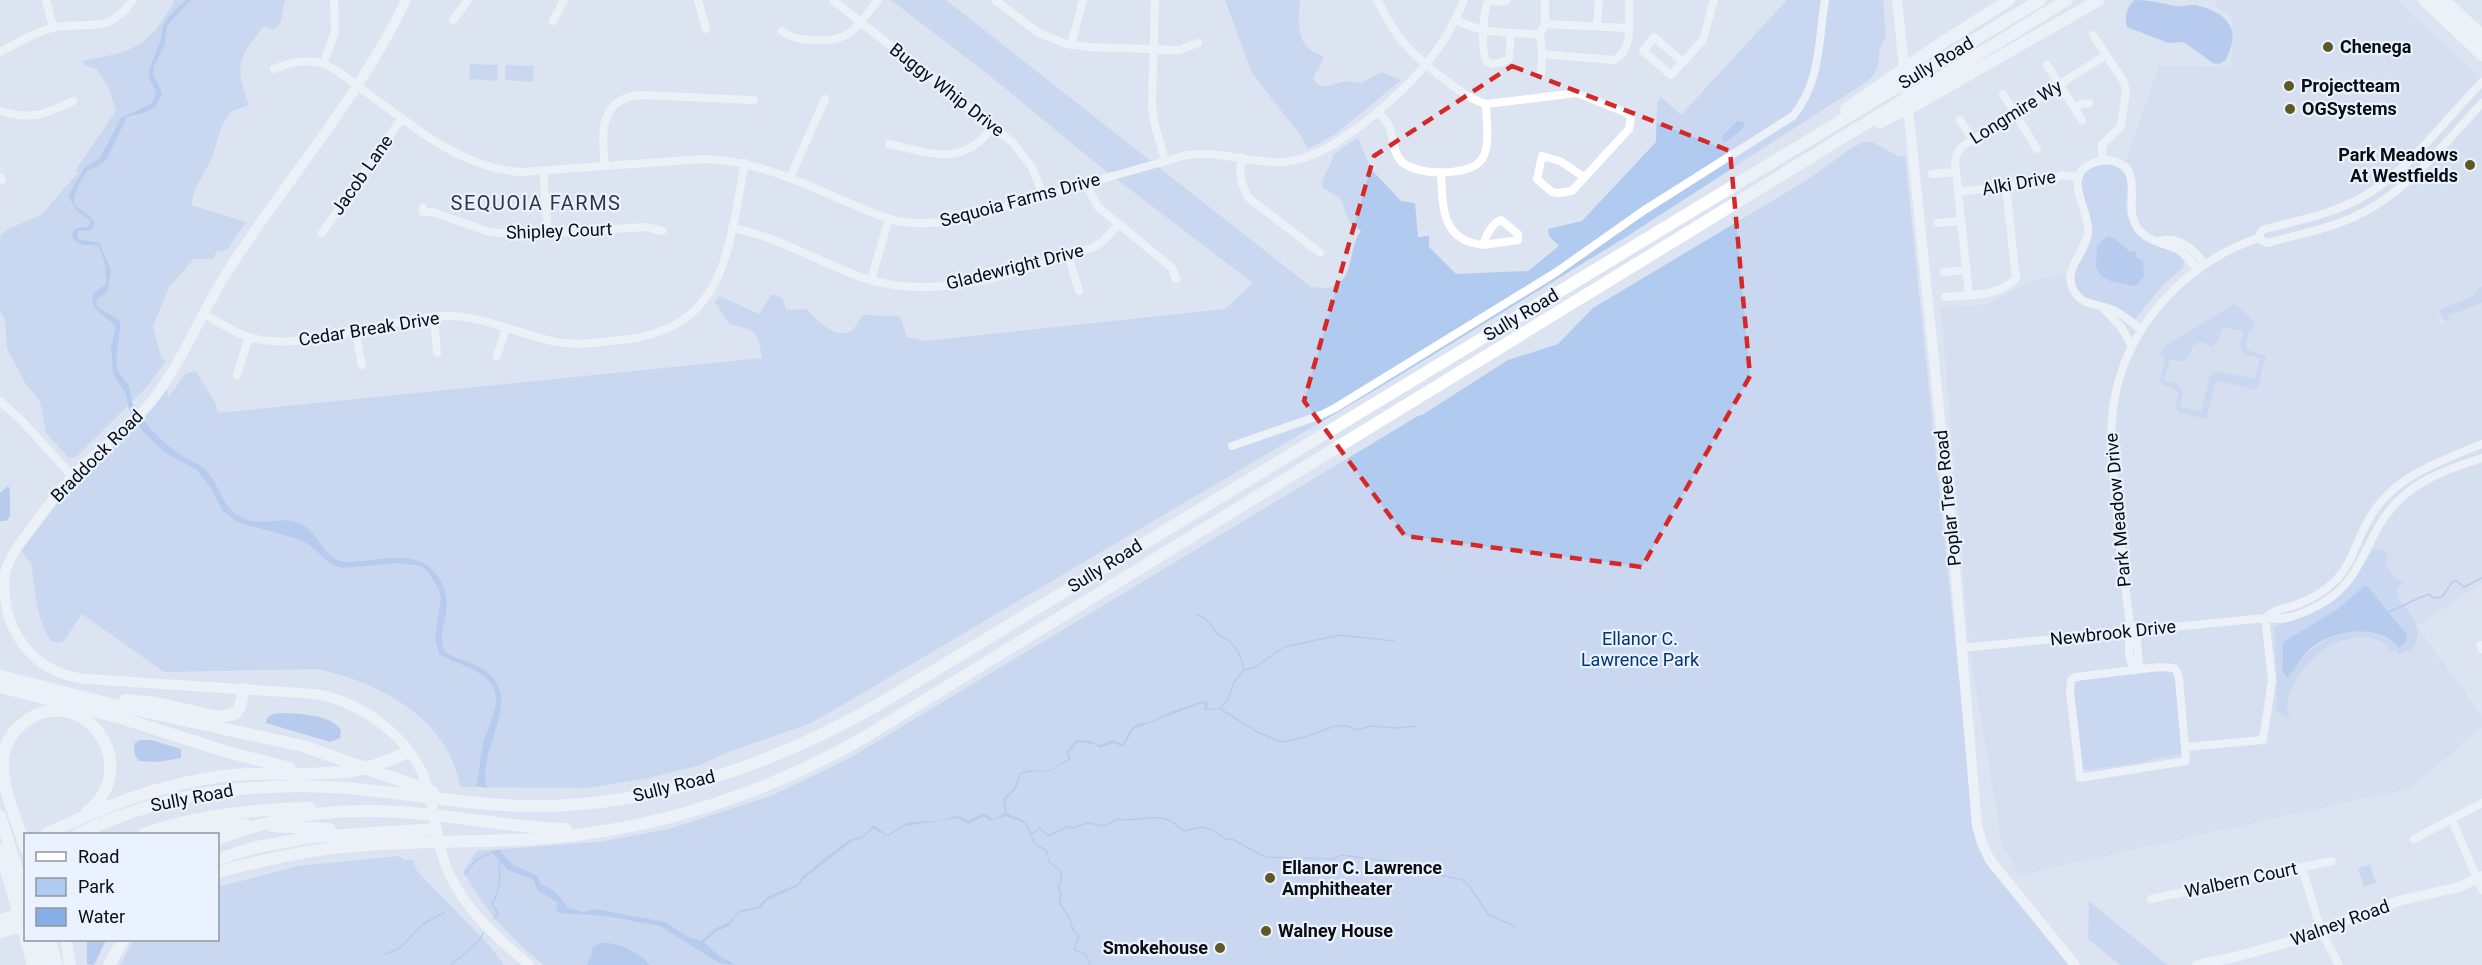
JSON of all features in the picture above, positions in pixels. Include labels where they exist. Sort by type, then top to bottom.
[{"type":"highway","points":[[1745,177],[1885,80],[2010,0]]},
{"type":"highway","name":"Sully Road","points":[[81,833],[160,802],[217,790],[257,786],[349,788],[480,804],[565,805],[651,794],[734,771],[831,731],[876,706],[2040,0]]},
{"type":"highway","name":"Sully Road","points":[[219,874],[262,861],[333,848],[558,837],[635,826],[687,814],[753,792],[793,775],[863,738],[2067,0]]},
{"type":"highway","points":[[2065,18],[2092,0]]},
{"type":"highway","points":[[1786,171],[1919,103],[2099,0]]},
{"type":"highway","points":[[0,676],[91,697],[115,705],[280,741],[321,752],[430,792],[480,804]]},
{"type":"highway","points":[[0,687],[121,718],[257,760],[324,772]]},
{"type":"highway","points":[[91,697],[156,704],[219,717],[228,716],[237,711],[244,689]]},
{"type":"highway","points":[[24,844],[4,779],[3,756],[9,739],[19,726],[42,713],[62,712],[86,720],[102,736],[110,754],[111,770],[107,788],[97,803],[74,821]]},
{"type":"highway","points":[[121,718],[280,741]]},
{"type":"highway","points":[[48,833],[138,795],[193,781],[236,775],[339,772],[361,769],[408,752]]},
{"type":"highway","points":[[148,833],[197,819],[248,812],[311,808],[371,811],[541,829],[586,830],[635,826]]},
{"type":"highway","points":[[208,833],[288,818],[371,811]]},
{"type":"highway","points":[[0,816],[24,892]]},
{"type":"highway","points":[[208,833],[236,825],[385,831]]},
{"type":"highway","points":[[219,857],[312,837],[436,829]]},
{"type":"highway","points":[[0,856],[24,845]]},
{"type":"highway","points":[[0,850],[24,932]]},
{"type":"highway","points":[[0,872],[24,861]]},
{"type":"highway","points":[[0,920],[24,914]]},
{"type":"highway","points":[[0,932],[24,926]]},
{"type":"highway","points":[[24,965],[26,941]]},
{"type":"highway","points":[[27,941],[33,965]]},
{"type":"highway","points":[[39,941],[45,965]]},
{"type":"highway","points":[[51,941],[57,965]]},
{"type":"highway","points":[[66,941],[70,965]]},
{"type":"highway","points":[[109,965],[122,941]]},
{"type":"main road","name":"Braddock Road","points":[[405,0],[357,85],[228,270],[171,373],[133,422],[72,476],[21,542],[5,572],[2,594],[9,628],[19,645],[44,668],[67,676],[315,694],[345,702],[388,728],[408,752],[426,781],[436,829]]},
{"type":"main road","name":"Poplar Tree Road","points":[[1897,0],[1962,648],[1976,817],[1982,843],[1997,870],[2075,965]]},
{"type":"main road","points":[[2422,0],[2482,56]]},
{"type":"main road","points":[[2433,0],[2482,45]]},
{"type":"main road","points":[[2445,0],[2482,34]]},
{"type":"main road","points":[[436,829],[450,876],[465,901],[478,917],[529,965]]},
{"type":"main road","name":"Walney Road","points":[[2197,965],[2236,961],[2385,906],[2451,890],[2480,877]]},
{"type":"street","points":[[46,0],[53,27]]},
{"type":"street","points":[[0,52],[53,27],[85,27],[104,23],[118,16],[133,0]]},
{"type":"street","points":[[274,69],[297,61],[323,64],[335,32],[334,0]]},
{"type":"street","points":[[453,20],[468,0]]},
{"type":"street","points":[[553,21],[564,0]]},
{"type":"street","points":[[698,0],[706,29]]},
{"type":"street","name":"Buggy Whip Drive","points":[[833,0],[1012,142],[1025,157],[1036,176],[1043,195]]},
{"type":"street","points":[[782,31],[797,39],[832,41],[852,33],[878,0]]},
{"type":"street","points":[[995,0],[1039,33],[1071,45],[1183,50],[1198,43]]},
{"type":"street","points":[[1071,45],[1083,0]]},
{"type":"street","points":[[1155,0],[1153,113],[1165,160]]},
{"type":"street","points":[[1377,0],[1398,37],[1464,95],[1486,104],[1577,93],[1627,113],[1631,118],[1629,129],[1572,191],[1552,192],[1537,179],[1542,156],[1560,161],[1584,177]]},
{"type":"street","name":"Sequoia Farms Drive","points":[[323,64],[357,85],[452,152],[475,163],[507,171],[543,171],[704,159],[745,163],[790,178],[889,218],[916,223],[944,222],[1165,160],[1203,153],[1285,162],[1317,154],[1340,141],[1403,90],[1427,64],[1456,20],[1464,0]]},
{"type":"street","points":[[1541,74],[1540,34],[1545,24],[1545,0]]},
{"type":"street","points":[[1597,26],[1599,0]]},
{"type":"street","points":[[1542,54],[1614,60],[1622,56],[1628,46],[1629,0]]},
{"type":"street","points":[[1683,62],[1654,37],[1643,51],[1671,75],[1683,62],[1702,40],[1714,0]]},
{"type":"street","points":[[1232,446],[1335,408],[1555,273],[1643,211],[1792,116],[1803,103],[1813,81],[1825,0]]},
{"type":"street","points":[[1506,1],[1488,3],[1485,8],[1483,32],[1485,58],[1488,62],[1509,60],[1511,33]]},
{"type":"street","points":[[1456,20],[1483,32],[1540,34]]},
{"type":"street","points":[[1545,24],[1628,28]]},
{"type":"street","points":[[2093,35],[2124,82],[2126,91],[2121,126],[2102,145],[2102,160]]},
{"type":"street","name":"Longmire Wy","points":[[1969,295],[1956,172],[1957,153],[1972,140],[2106,55]]},
{"type":"street","points":[[2047,64],[2082,120]]},
{"type":"street","name":"Park Meadow Drive","points":[[2135,670],[2139,664],[2137,641],[2131,631],[2110,441],[2115,394],[2132,346],[2141,330],[2160,303],[2200,266],[2226,250],[2258,238],[2262,230],[2333,210],[2378,187],[2406,164],[2482,82]]},
{"type":"street","points":[[2003,94],[2037,149]]},
{"type":"street","points":[[605,166],[604,121],[610,110],[626,98],[640,95],[754,100]]},
{"type":"street","points":[[790,178],[825,99]]},
{"type":"street","points":[[0,111],[33,117],[73,100]]},
{"type":"street","name":"Park Meadow Drive","points":[[2258,238],[2267,243],[2342,222],[2387,199],[2415,175],[2482,103]]},
{"type":"street","points":[[1378,111],[1388,125],[1394,148],[1402,162],[1413,170],[1441,172],[1466,169],[1477,165],[1483,158],[1486,149],[1486,104]]},
{"type":"street","points":[[2075,109],[2081,104],[2089,104]]},
{"type":"street","name":"Jacob Lane","points":[[322,233],[402,118]]},
{"type":"street","points":[[1960,120],[1972,140]]},
{"type":"street","points":[[889,144],[939,154],[955,154],[976,145],[993,126]]},
{"type":"street","points":[[1242,158],[1241,184],[1249,198],[1320,253]]},
{"type":"street","points":[[2141,330],[2112,309],[2090,305],[2083,301],[2076,295],[2071,284],[2073,266],[2084,247],[2088,231],[2086,214],[2077,192],[2079,177],[2090,164],[2112,160],[2126,167],[2133,183],[2131,200],[2133,218],[2139,229],[2146,236],[2158,241],[2168,239],[2191,248],[2200,266]]},
{"type":"street","name":"Cedar Break Drive","points":[[204,314],[249,338],[287,342],[434,316],[467,318],[573,344],[634,339],[661,332],[690,314],[707,296],[721,273],[745,163]]},
{"type":"street","points":[[543,171],[548,234]]},
{"type":"street","points":[[1441,172],[1445,220],[1458,236],[1470,244],[1483,245]]},
{"type":"street","points":[[1932,174],[1956,172]]},
{"type":"street","name":"Alki Drive","points":[[1958,192],[2036,183],[2062,175],[2079,177]]},
{"type":"street","points":[[1086,184],[1098,207],[1172,268],[1176,279]]},
{"type":"street","points":[[1945,297],[1994,291],[2013,282],[2016,278],[2006,187]]},
{"type":"street","name":"Shipley Court","points":[[423,209],[486,231],[516,235],[646,227],[662,231]]},
{"type":"street","points":[[871,280],[889,218]]},
{"type":"street","points":[[1938,223],[1961,221]]},
{"type":"street","name":"Gladewright Drive","points":[[732,228],[754,233],[871,280],[913,287],[969,283],[1068,255],[1099,245],[1118,225]]},
{"type":"street","points":[[1068,255],[1079,291]]},
{"type":"street","points":[[1944,272],[1966,270]]},
{"type":"street","points":[[2101,307],[2120,326],[2132,346]]},
{"type":"street","points":[[434,316],[437,353]]},
{"type":"street","points":[[497,356],[506,328]]},
{"type":"street","points":[[355,330],[362,365]]},
{"type":"street","points":[[237,375],[249,338]]},
{"type":"street","points":[[0,401],[23,422],[72,476]]},
{"type":"street","name":"Newbrook Drive","points":[[2265,618],[2275,609],[2298,604],[2315,596],[2336,580],[2350,561],[2373,512],[2396,486],[2424,469],[2482,444]]},
{"type":"street","name":"Newbrook Drive","points":[[1962,648],[2265,618],[2276,620],[2288,618],[2332,598],[2358,568],[2380,522],[2398,500],[2411,489],[2440,472],[2482,458]]},
{"type":"street","points":[[2186,747],[2263,740],[2272,680],[2265,618]]},
{"type":"street","points":[[2168,667],[2177,672],[2186,747],[2186,760],[2080,778],[2070,692],[2071,680],[2075,677],[2168,667]]},
{"type":"street","points":[[2414,839],[2482,802]]},
{"type":"street","points":[[2452,820],[2480,877],[2482,890]]},
{"type":"street","name":"Walbern Court","points":[[2151,899],[2332,861]]},
{"type":"street","points":[[2302,867],[2321,931],[2339,965]]},
{"type":"highlighted area","points":[[1512,66],[1730,151],[1750,376],[1642,567],[1405,536],[1304,401],[1374,156]]},
{"type":"shaded area","points":[[2218,0],[2397,0],[2482,79],[2482,286],[2473,296],[2438,310],[2440,326],[2448,316],[2482,303],[2482,583],[2417,626],[2482,716],[2482,727],[2411,788],[2019,875],[2002,844],[1969,647],[1941,308],[1988,304],[2030,281],[2061,274],[2141,330],[2204,264],[2191,248],[2158,241],[2134,220],[2124,166],[2159,66],[2232,67],[2232,17],[2214,6]]},
{"type":"green space","points":[[175,0],[285,0],[280,24],[274,30],[264,26],[244,55],[240,71],[249,105],[232,111],[222,125],[212,158],[195,189],[191,205],[246,222],[227,250],[217,251],[213,259],[194,259],[169,287],[153,326],[161,358],[166,361],[146,388],[76,457],[69,458],[46,433],[40,401],[25,383],[7,348],[5,319],[0,312],[0,236],[8,229],[41,215],[79,172],[75,171],[116,111],[109,88],[97,69],[86,66],[82,61],[115,54],[138,45],[156,29]]},
{"type":"green space","points":[[891,0],[946,0],[1311,287],[1324,288],[1339,283],[1344,278],[1361,231],[1350,223],[1340,198],[1322,187],[1323,182],[1333,155],[1358,137],[1370,168],[1401,201],[1415,203],[1418,237],[1429,236],[1429,247],[1456,274],[1528,271],[1559,246],[1549,236],[1548,229],[1582,221],[1656,142],[1657,103],[1661,97],[1681,115],[1787,0],[1883,0],[1886,36],[1879,51],[1879,62],[1875,74],[1866,82],[1626,237],[1392,380],[834,710],[811,723],[723,754],[701,765],[644,779],[587,788],[460,787],[453,763],[442,742],[427,723],[388,695],[342,675],[318,669],[164,672],[82,614],[64,641],[59,643],[51,641],[39,614],[31,565],[21,551],[70,487],[137,424],[165,390],[168,392],[168,398],[185,374],[196,371],[216,404],[218,413],[762,358],[757,336],[750,330],[729,324],[715,302],[720,296],[759,314],[771,295],[777,295],[783,299],[786,310],[806,309],[821,323],[839,333],[852,330],[863,315],[900,316],[907,337],[925,341],[1225,309],[1253,283],[1102,168],[985,72]]},
{"type":"green space","points":[[1225,0],[1300,0],[1300,34],[1312,51],[1324,58],[1313,78],[1317,84],[1324,87],[1346,81],[1361,83],[1381,72],[1401,80],[1336,134],[1308,149],[1301,136],[1252,73]]},
{"type":"green space","points":[[470,64],[498,65],[497,81],[469,79]]},
{"type":"green space","points":[[506,65],[534,66],[533,82],[505,80]]},
{"type":"green space","name":"Ellanor C. Lawrence Park","points":[[1864,142],[1872,142],[1900,157],[1905,156],[1973,813],[1984,853],[2072,965],[544,965],[499,923],[463,871],[477,851],[599,842],[669,829],[773,795],[848,759],[1422,415],[1508,360],[1558,344],[1593,308],[1807,180],[1853,147]]},
{"type":"green space","points":[[2109,162],[2125,175],[2128,189],[2127,213],[2136,231],[2142,238],[2171,251],[2184,261],[2183,268],[2164,284],[2135,319],[2086,298],[2078,291],[2074,278],[2075,271],[2089,245],[2091,231],[2090,216],[2081,190],[2082,178],[2090,168]]},
{"type":"green space","points":[[2482,286],[2482,303],[2448,316],[2450,320],[2444,320],[2438,310],[2473,296]]},
{"type":"green space","points":[[2235,304],[2255,322],[2253,330],[2250,329],[2246,345],[2248,350],[2266,356],[2257,389],[2220,381],[2215,385],[2205,419],[2178,412],[2175,407],[2178,394],[2174,388],[2163,385],[2160,380],[2165,358],[2159,354],[2169,343]],"holes":[[[2223,327],[2243,331],[2240,346],[2245,355],[2260,358],[2255,379],[2217,371],[2210,375],[2201,412],[2180,406],[2183,392],[2178,384],[2164,380],[2170,359],[2182,362],[2191,355],[2192,347],[2196,343],[2203,342],[2210,347],[2217,343]]]},
{"type":"green space","points":[[2379,549],[2391,553],[2387,553],[2386,565],[2394,577],[2403,583],[2397,588],[2397,597],[2412,616],[2417,629],[2415,644],[2411,652],[2407,651],[2398,655],[2397,649],[2391,652],[2387,649],[2389,646],[2373,638],[2355,637],[2339,642],[2323,651],[2309,663],[2297,678],[2290,695],[2287,712],[2290,714],[2289,717],[2276,712],[2274,628],[2318,610],[2336,598],[2373,550]],"holes":[[[2365,585],[2407,635],[2406,642],[2399,648],[2374,634],[2364,632],[2344,634],[2316,647],[2285,676],[2282,668],[2283,642],[2338,609]]]},
{"type":"green space","points":[[2170,670],[2174,673],[2184,754],[2134,764],[2082,770],[2073,689],[2076,682]]},
{"type":"green space","points":[[399,856],[404,860],[413,860],[417,871],[489,945],[504,965],[120,965],[133,941],[219,941],[219,887],[297,866]]},
{"type":"green space","points":[[2370,865],[2376,883],[2364,887],[2358,868]]},
{"type":"green space","points":[[2089,901],[2167,965],[2120,965],[2088,939]]},
{"type":"water","points":[[186,0],[191,0],[166,29],[165,45],[154,66],[153,74],[162,93],[160,99],[149,111],[127,117],[106,160],[99,166],[88,170],[78,185],[74,199],[75,206],[91,217],[95,223],[91,230],[78,231],[78,239],[99,243],[111,270],[107,292],[97,299],[96,306],[120,321],[118,370],[129,386],[132,402],[145,423],[179,454],[206,470],[234,513],[257,522],[288,520],[303,525],[313,533],[329,554],[342,562],[404,558],[421,562],[434,572],[443,586],[447,603],[442,638],[443,648],[446,653],[488,673],[498,685],[501,698],[500,713],[487,760],[485,774],[487,788],[477,786],[483,744],[496,704],[494,688],[484,676],[439,654],[435,638],[441,599],[439,590],[427,570],[421,566],[398,563],[342,568],[332,565],[308,544],[298,539],[237,522],[222,510],[212,490],[197,470],[164,452],[141,429],[129,410],[126,394],[113,374],[111,346],[116,327],[96,309],[92,300],[93,294],[106,284],[103,259],[98,245],[82,245],[73,239],[74,230],[88,227],[91,221],[76,210],[68,196],[85,167],[100,158],[121,118],[152,103],[156,92],[149,78],[149,70],[161,39],[163,26],[169,16]]},
{"type":"water","points":[[2135,0],[2177,6],[2194,5],[2222,16],[2231,27],[2233,35],[2226,60],[2219,64],[2213,63],[2184,42],[2168,43],[2127,27],[2127,12]]},
{"type":"water","points":[[1737,121],[1745,125],[1724,143],[1722,136]]},
{"type":"water","points":[[2108,236],[2114,238],[2130,252],[2136,251],[2136,257],[2143,261],[2144,277],[2135,286],[2110,281],[2102,277],[2096,268],[2097,245]]},
{"type":"water","points":[[8,486],[10,516],[6,521],[0,521],[0,493]]},
{"type":"water","points":[[2365,585],[2407,635],[2406,642],[2399,648],[2378,634],[2351,632],[2337,635],[2313,647],[2303,656],[2287,678],[2282,670],[2283,642],[2338,609]]},
{"type":"water","points":[[1203,701],[1208,703],[1208,709],[1219,708],[1204,710],[1205,704],[1202,703],[1134,729],[1123,747],[1114,743],[1100,748],[1094,744],[1078,742],[1068,752],[1071,759],[1048,772],[1034,771],[1021,774],[1016,789],[1005,800],[1007,813],[1023,820],[1028,825],[1030,834],[1024,823],[1006,816],[990,821],[984,816],[969,824],[958,818],[905,826],[888,836],[873,829],[861,839],[853,840],[806,877],[797,887],[767,900],[761,908],[738,913],[729,926],[717,931],[704,942],[719,956],[736,965],[719,963],[660,926],[606,916],[559,913],[556,910],[558,903],[537,890],[534,880],[508,870],[490,851],[499,850],[513,865],[538,876],[541,885],[553,891],[568,908],[583,912],[596,909],[665,922],[686,936],[701,941],[716,928],[729,922],[740,910],[757,907],[769,896],[798,884],[802,877],[825,858],[849,840],[861,837],[874,825],[887,835],[907,823],[943,820],[959,815],[968,821],[984,813],[996,819],[1005,812],[1003,799],[1014,788],[1020,773],[1031,770],[1046,771],[1055,768],[1069,758],[1066,752],[1076,740],[1090,741],[1099,745],[1112,740],[1123,744],[1132,729],[1138,724],[1148,723],[1170,712]]},
{"type":"water","points":[[273,714],[314,716],[330,721],[341,730],[340,738],[330,742],[266,723],[267,718]]},
{"type":"water","points":[[140,740],[151,740],[181,749],[181,758],[158,762],[139,761],[134,748],[135,743]]},
{"type":"water","points":[[87,941],[106,941],[94,965],[87,964]]},
{"type":"water","points":[[599,943],[627,948],[650,965],[587,965],[591,959],[592,948]]},
{"type":"waterway","points":[[2388,612],[2430,594],[2433,598],[2442,597],[2453,581],[2457,581],[2464,587],[2482,578]]},
{"type":"waterway","points":[[1196,614],[1206,619],[1218,634],[1232,644],[1239,654],[1244,669]]},
{"type":"waterway","points":[[1394,641],[1340,635],[1284,647],[1255,667],[1244,670],[1233,684],[1228,700],[1219,708],[1259,733],[1282,742],[1305,737],[1335,726],[1347,726],[1357,730],[1372,726],[1396,728],[1416,726]]},
{"type":"waterway","points":[[1032,834],[1040,828],[1048,836],[1069,826],[1072,828],[1088,823],[1105,826],[1118,819],[1163,818],[1185,831],[1202,827],[1213,830],[1225,839],[1232,839],[1265,857],[1333,859],[1342,855],[1399,863],[1411,869],[1463,880],[1488,914],[1514,926]]},
{"type":"waterway","points":[[1030,832],[1035,844],[1047,851],[1049,862],[1061,871],[1061,882],[1058,885],[1061,895],[1059,902],[1070,919],[1073,930],[1079,936],[1074,950],[1086,954],[1090,965]]},
{"type":"waterway","points":[[465,874],[476,860],[491,853]]},
{"type":"waterway","points":[[494,919],[498,913],[492,904],[499,885],[501,861]]},
{"type":"waterway","points":[[383,955],[400,948],[423,924],[445,912]]},
{"type":"waterway","points":[[451,965],[479,941],[483,933]]},
{"type":"place","name":"Chenega","points":[[2328,47]]},
{"type":"place","name":"Projectteam","points":[[2289,86]]},
{"type":"place","name":"OGSystems","points":[[2290,109]]},
{"type":"place","name":"Park Meadows At Westfields","points":[[2470,165]]},
{"type":"place","name":"Ellanor C. Lawrence Amphitheater","points":[[1270,878]]},
{"type":"place","name":"Walney House","points":[[1266,931]]},
{"type":"place","name":"Smokehouse","points":[[1220,948]]},
{"type":"district","name":"SEQUOIA FARMS","points":[[536,203]]}]
